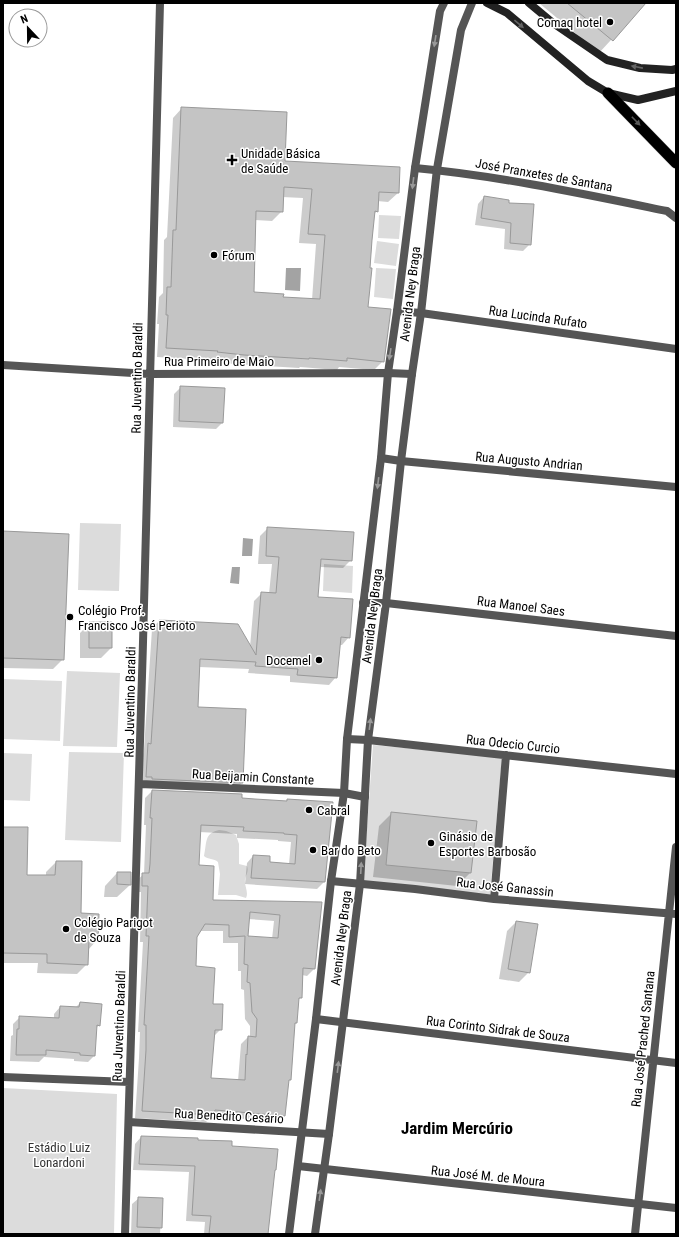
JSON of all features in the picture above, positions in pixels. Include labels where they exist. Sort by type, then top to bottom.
[{"type":"highway","points":[[608,93],[676,163]]},
{"type":"main road","points":[[487,3],[507,13],[588,81],[608,93],[638,100],[676,91]]},
{"type":"main road","points":[[529,3],[553,23],[607,60],[640,68],[676,69]]},
{"type":"street","name":"Rua Juventino Baraldi","points":[[124,1234],[140,784],[149,374],[160,3]]},
{"type":"street","name":"Avenida Ney Braga","points":[[289,1234],[316,1019],[331,880],[344,793],[347,739],[381,458],[388,373],[415,168],[440,11],[444,3]]},
{"type":"street","name":"Avenida Ney Braga","points":[[315,1234],[360,884],[368,740],[386,603],[437,169],[461,30],[472,3]]},
{"type":"street","name":"José Pranxetes de Santana","points":[[415,168],[437,169],[517,181],[667,211],[676,218]]},
{"type":"street","name":"Rua Lucinda Rufato","points":[[397,311],[421,313],[676,349]]},
{"type":"street","name":"Rua Primeiro de Maio","points":[[3,365],[149,374],[412,374]]},
{"type":"street","name":"Rua Augusto Andrian","points":[[381,458],[676,487]]},
{"type":"street","name":"Rua Manoel Saes","points":[[363,603],[386,603],[676,636]]},
{"type":"street","name":"Rua Odecio Curcio","points":[[347,739],[368,740],[676,774]]},
{"type":"street","points":[[494,899],[506,755]]},
{"type":"street","name":"Rua Beijamin Constante","points":[[140,784],[344,793],[365,797]]},
{"type":"street","name":"Rua José Prached Santana","points":[[635,1234],[653,1060],[672,914],[676,847]]},
{"type":"street","name":"Rua José Ganassin","points":[[331,880],[494,899],[672,914]]},
{"type":"street","name":"Rua Corinto Sidrak de Souza","points":[[316,1019],[676,1062]]},
{"type":"street","points":[[3,1077],[129,1082]]},
{"type":"street","name":"Rua Benedito Cesário","points":[[129,1122],[329,1134]]},
{"type":"street","name":"Rua José M. de Moura","points":[[298,1166],[676,1208]]},
{"type":"green space","points":[[379,215],[401,216],[399,239],[378,238]]},
{"type":"green space","points":[[377,241],[399,244],[396,266],[374,263]]},
{"type":"green space","points":[[376,268],[396,269],[393,299],[374,297]]},
{"type":"green space","points":[[80,523],[121,524],[119,591],[78,590]]},
{"type":"green space","points":[[324,564],[353,566],[352,593],[323,591]]},
{"type":"green space","points":[[67,671],[120,673],[117,747],[63,746]]},
{"type":"green space","points":[[3,679],[62,681],[60,741],[3,739]]},
{"type":"green space","points":[[373,745],[502,757],[490,895],[363,882]]},
{"type":"green space","points":[[69,752],[124,753],[121,842],[65,840]]},
{"type":"green space","points":[[3,753],[32,754],[30,801],[3,800]]},
{"type":"green space","points":[[219,830],[236,835],[239,844],[239,864],[247,866],[248,868],[245,879],[247,893],[246,898],[236,895],[218,895],[220,874],[218,862],[204,856],[208,836],[214,831]]},
{"type":"green space","name":"Estádio Luiz Lonardoni","points":[[3,1088],[117,1094],[114,1234],[3,1234]]},
{"type":"shaded area","points":[[286,268],[301,268],[300,291],[285,290]]},
{"type":"shaded area","points":[[243,538],[253,539],[252,556],[242,556]]},
{"type":"shaded area","points":[[232,567],[240,567],[239,584],[230,583]]},
{"type":"building","name":"Comaq hotel","points":[[567,3],[646,3],[613,41]]},
{"type":"building","points":[[181,107],[287,112],[285,161],[400,167],[399,193],[379,192],[378,212],[375,211],[372,240],[370,268],[372,268],[368,307],[391,309],[384,362],[347,358],[347,361],[244,355],[217,352],[218,351],[166,348],[168,315],[166,315],[167,287],[171,287],[173,230],[176,230]],"holes":[[[284,187],[312,189],[308,234],[325,235],[320,299],[283,297],[284,294],[254,292],[256,211],[283,212]]]},
{"type":"building","points":[[484,196],[509,200],[509,203],[534,204],[531,245],[510,243],[511,223],[481,218]]},
{"type":"building","points":[[180,386],[225,388],[223,423],[179,421]]},
{"type":"building","points":[[267,527],[354,532],[352,561],[321,559],[318,597],[353,599],[350,638],[341,637],[337,678],[297,675],[298,669],[255,666],[256,662],[200,659],[198,707],[246,709],[243,783],[152,779],[152,777],[146,777],[148,743],[151,744],[159,620],[238,624],[256,655],[261,592],[276,593],[279,557],[266,556]]},
{"type":"building","points":[[3,531],[69,534],[64,660],[3,658]]},
{"type":"building","points":[[89,622],[112,622],[112,648],[89,648]]},
{"type":"building","points":[[152,790],[242,794],[242,798],[255,799],[287,801],[287,799],[333,802],[325,882],[251,878],[253,855],[270,856],[270,862],[295,864],[297,835],[243,831],[244,827],[201,825],[199,865],[214,866],[213,900],[322,902],[315,969],[303,968],[302,998],[299,998],[297,1023],[295,1023],[291,1080],[289,1080],[285,1116],[215,1110],[214,1115],[142,1111],[146,1050],[146,1025],[144,1025],[149,936],[146,936],[148,886],[142,886],[142,873],[149,873],[152,818],[150,818]],"holes":[[[250,912],[280,915],[278,938],[248,936]],[[205,924],[229,925],[229,937],[245,936],[244,964],[248,965],[247,982],[250,983],[252,1012],[257,1019],[256,1037],[248,1036],[245,1080],[211,1078],[215,1030],[222,1030],[223,1004],[213,1004],[215,968],[196,966],[197,937]]]},
{"type":"building","name":"Ginásio de Esportes Barbosão","points":[[391,812],[477,821],[471,873],[386,865]]},
{"type":"building","points":[[3,827],[28,827],[27,875],[55,875],[56,861],[82,861],[81,913],[99,914],[98,941],[89,940],[88,965],[47,963],[47,954],[3,953]]},
{"type":"building","points":[[117,872],[131,872],[131,885],[117,884]]},
{"type":"building","points":[[516,921],[538,924],[530,973],[508,969]]},
{"type":"building","points":[[80,1002],[102,1004],[100,1026],[97,1025],[95,1056],[46,1050],[46,1055],[16,1055],[19,1016],[59,1018],[60,1006],[79,1007]]},
{"type":"building","points":[[141,1136],[232,1141],[232,1146],[278,1149],[268,1234],[209,1234],[211,1216],[192,1215],[195,1166],[139,1164]]},
{"type":"building","points":[[138,1197],[163,1198],[162,1228],[137,1227]]},
{"type":"place","name":"Comaq hotel","points":[[610,22]]},
{"type":"place","name":"Unidade Básica de Saúde","points":[[232,160]]},
{"type":"place","name":"Fórum","points":[[214,255]]},
{"type":"place","name":"Colégio Prof. Francisco José Perioto","points":[[70,617]]},
{"type":"place","name":"Docemel","points":[[319,660]]},
{"type":"place","name":"Cabral","points":[[309,810]]},
{"type":"place","name":"Ginásio de Esportes Barbosão","points":[[431,843]]},
{"type":"place","name":"Bar do Beto","points":[[313,850]]},
{"type":"place","name":"Colégio Parigot de Souza","points":[[66,929]]},
{"type":"district","name":"Jardim Mercúrio","points":[[457,1128]]}]
